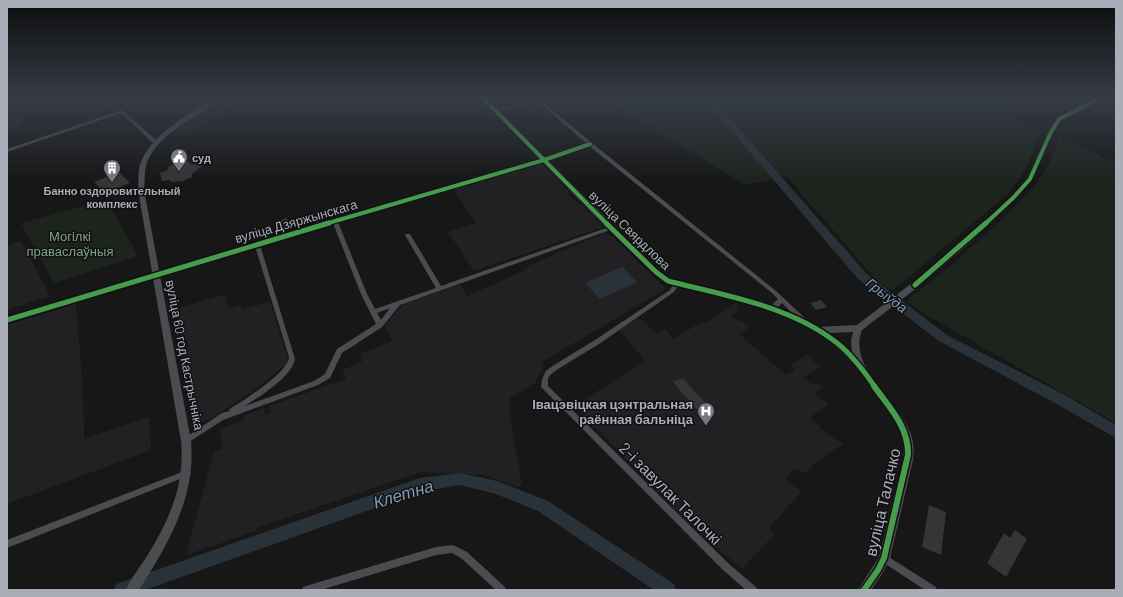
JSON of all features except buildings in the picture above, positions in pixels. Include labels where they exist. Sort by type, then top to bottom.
[{"type":"street","points":[[7,151],[79,126]]},
{"type":"street","points":[[138,126],[154,141],[158,142]]},
{"type":"street","name":"вуліца 60 год Кастрычніка","points":[[132,590],[172,523],[182,495],[187,473],[186,440],[141,190],[144,163],[148,153],[158,142],[179,126]]},
{"type":"street","name":"вуліца Свярдлова","points":[[511,126],[611,228],[656,272],[668,281],[772,309],[806,323],[837,343]]},
{"type":"street","name":"вуліца Свярдлова","points":[[569,126],[782,299],[806,323]]},
{"type":"street","points":[[860,366],[856,356],[855,343],[856,334],[859,328],[915,285],[973,236],[1013,198],[1030,179],[1055,126]]},
{"type":"street","name":"вуліца Дзяржынскага","points":[[7,320],[156,274],[544,160],[590,144]]},
{"type":"street","points":[[335,221],[364,294],[380,325]]},
{"type":"street","points":[[373,312],[611,228]]},
{"type":"street","points":[[408,235],[439,288]]},
{"type":"street","points":[[186,440],[252,398],[291,364],[292,357],[257,244]]},
{"type":"street","name":"2-і завулак Талочкі","points":[[676,284],[672,291],[548,373],[544,386],[726,567],[753,590]]},
{"type":"street","points":[[772,309],[782,299]]},
{"type":"street","points":[[224,417],[316,383],[328,376],[339,351],[344,346],[380,325],[398,303]]},
{"type":"street","points":[[818,330],[859,328]]},
{"type":"street","name":"вуліца Талачко","points":[[837,343],[860,366],[902,425],[908,435],[910,446],[886,558],[864,590]]},
{"type":"street","points":[[7,544],[187,473]]},
{"type":"street","points":[[306,590],[436,551],[453,549],[464,555],[502,590]]},
{"type":"street","points":[[886,558],[933,590]]},
{"type":"shaded area","points":[[7,126],[20,126],[7,130]]},
{"type":"shaded area","points":[[182,126],[201,126],[185,136],[171,134]]},
{"type":"shaded area","points":[[539,163],[544,165],[570,192],[568,194],[581,204],[603,227],[474,271],[448,232],[476,223],[453,189]]},
{"type":"shaded area","points":[[604,233],[612,236],[666,289],[542,362],[543,371],[539,374],[535,383],[510,398],[509,409],[522,484],[518,487],[484,475],[421,472],[256,528],[256,531],[186,555],[214,451],[222,448],[220,429],[244,420],[244,415],[264,408],[265,415],[271,413],[269,406],[346,379],[342,370],[362,362],[360,354],[392,341],[385,325],[401,306],[406,303],[461,284],[467,296],[526,270],[528,266]]},
{"type":"shaded area","points":[[21,241],[50,296],[7,310],[7,246]]},
{"type":"shaded area","points":[[622,267],[637,282],[600,299],[585,283]]},
{"type":"shaded area","points":[[225,294],[229,309],[241,305],[242,310],[270,301],[289,362],[253,391],[212,418],[194,425],[185,351],[188,350],[188,343],[187,341],[181,343],[176,309]]},
{"type":"shaded area","name":"Івацэвіцкая цэнтральная раённая бальніца","points":[[736,302],[739,310],[731,315],[750,327],[739,334],[786,375],[795,370],[790,365],[807,355],[821,367],[803,377],[813,385],[817,382],[823,387],[815,393],[829,405],[810,417],[829,436],[844,443],[816,462],[806,473],[794,468],[785,479],[802,492],[769,527],[775,534],[743,568],[740,568],[680,514],[574,406],[645,361],[619,330],[639,318],[656,333],[665,329],[673,339],[703,321],[706,323]]},
{"type":"shaded area","points":[[76,304],[83,388],[84,439],[149,417],[151,450],[7,504],[7,325]]},
{"type":"green space","points":[[648,126],[1028,126],[1040,131],[1028,164],[1009,193],[892,291],[877,281],[786,176],[746,185]]},
{"type":"green space","points":[[1059,138],[1116,163],[1116,423],[928,316],[906,301],[953,264],[1012,210],[1034,186],[1051,161]]},
{"type":"green space","name":"Могілкі праваслаўныя","points":[[106,200],[138,256],[54,283],[21,223]]},
{"type":"waterway","name":"Грыўда","points":[[732,126],[862,276],[943,338],[1060,399],[1116,432]]},
{"type":"waterway","name":"Клетна","points":[[122,590],[420,485],[460,479],[497,488],[543,506],[668,590]]},
{"type":"cycle path","points":[[510,126],[611,228],[656,272],[668,281],[761,305],[806,323],[837,343],[860,366],[902,425],[908,442],[908,460],[884,558],[878,570],[864,590]]},
{"type":"cycle path","points":[[915,285],[967,241],[1013,198],[1030,179],[1055,126]]},
{"type":"cycle path","points":[[7,320],[257,244],[544,160],[590,144]]},
{"type":"place","name":"суд","points":[[179,172]]},
{"type":"place","name":"Банно оздоровительный комплекс","points":[[112,183]]},
{"type":"place","name":"Івацэвіцкая цэнтральная раённая бальніца","points":[[706,426]]}]
